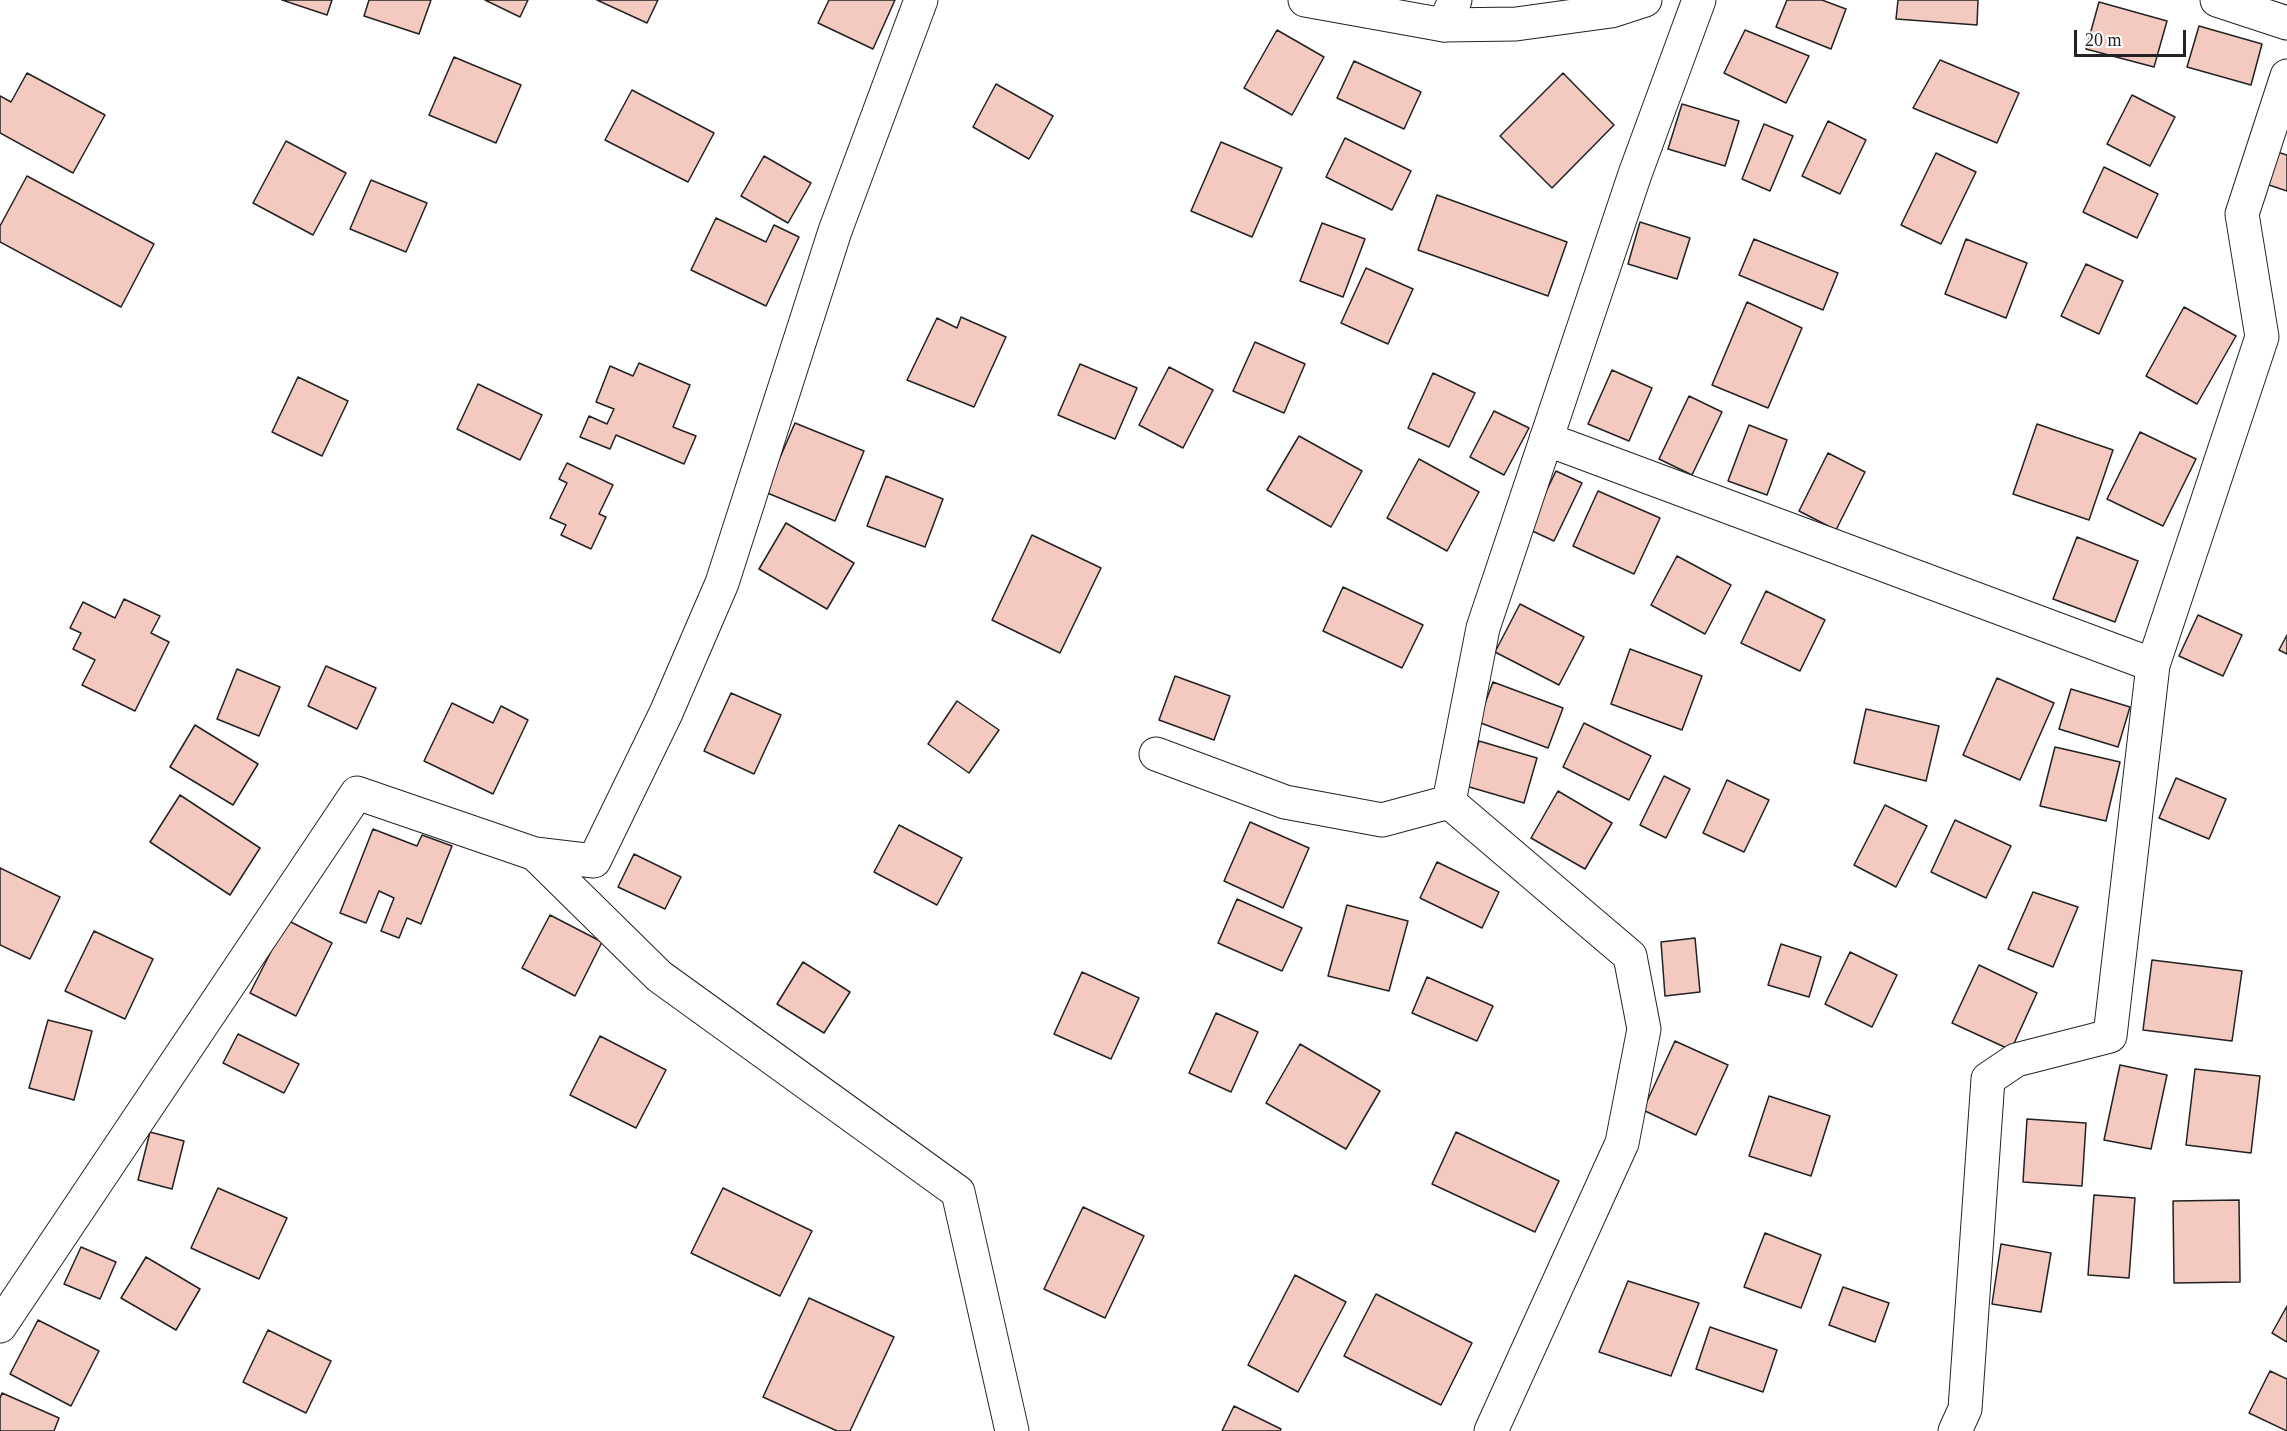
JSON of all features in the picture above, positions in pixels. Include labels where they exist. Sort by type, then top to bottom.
[{"type":"street","points":[[0,1326],[357,793],[535,854],[594,861],[666,713],[722,583],[835,231],[921,0]]},
{"type":"street","points":[[1305,0],[1450,12],[1516,24],[1611,11],[1645,0]]},
{"type":"street","points":[[1449,802],[1483,628],[1635,174],[1699,0]]},
{"type":"street","points":[[2217,0],[2287,23]]},
{"type":"street","points":[[1955,1431],[1965,1409],[1988,1079],[2016,1060],[2110,1036],[2154,665],[2262,337],[2242,214],[2287,76]]},
{"type":"street","points":[[1546,439],[2154,665]]},
{"type":"street","points":[[1156,754],[1285,802],[1382,820],[1449,802]]},
{"type":"street","points":[[1449,802],[1629,956],[1644,1029],[1622,1143],[1491,1431]]},
{"type":"street","points":[[535,854],[659,976],[958,1192],[1012,1431]]},
{"type":"building","points":[[282,0],[332,0],[327,15]]},
{"type":"building","points":[[369,0],[431,0],[419,34],[364,16]]},
{"type":"building","points":[[485,0],[528,0],[520,17]]},
{"type":"building","points":[[597,0],[658,0],[647,23]]},
{"type":"building","points":[[829,0],[895,0],[873,49],[818,23]]},
{"type":"building","points":[[1787,0],[1822,0],[1846,9],[1831,49],[1776,27]]},
{"type":"building","points":[[1898,0],[1978,0],[1977,25],[1896,19]]},
{"type":"building","points":[[2099,2],[2167,21],[2154,67],[2086,49]]},
{"type":"building","points":[[2199,26],[2262,44],[2251,85],[2187,67]]},
{"type":"building","points":[[1277,30],[1324,57],[1292,115],[1244,88]]},
{"type":"building","points":[[1745,30],[1809,56],[1786,103],[1724,73]]},
{"type":"building","points":[[454,57],[521,85],[496,143],[429,115]]},
{"type":"building","points":[[1940,60],[2019,93],[1997,143],[1913,108]]},
{"type":"building","points":[[1354,61],[1421,92],[1404,129],[1337,98]]},
{"type":"building","points":[[27,73],[105,115],[73,173],[0,133],[0,96],[11,102]]},
{"type":"building","points":[[1563,73],[1614,125],[1552,188],[1500,136]]},
{"type":"building","points":[[996,84],[1053,116],[1029,159],[973,127]]},
{"type":"building","points":[[632,90],[714,133],[688,182],[605,140]]},
{"type":"building","points":[[2132,95],[2175,117],[2150,166],[2107,144]]},
{"type":"building","points":[[1682,104],[1739,121],[1725,166],[1668,149]]},
{"type":"building","points":[[1828,121],[1866,140],[1840,194],[1802,176]]},
{"type":"building","points":[[1764,124],[1793,136],[1770,191],[1742,179]]},
{"type":"building","points":[[1345,138],[1411,171],[1392,210],[1326,177]]},
{"type":"building","points":[[286,141],[346,173],[313,235],[253,203]]},
{"type":"building","points":[[1221,142],[1282,168],[1252,237],[1191,211]]},
{"type":"building","points":[[2277,152],[2287,155],[2287,191],[2266,184]]},
{"type":"building","points":[[1936,153],[1976,172],[1941,244],[1901,225]]},
{"type":"building","points":[[764,156],[811,183],[788,223],[741,196]]},
{"type":"building","points":[[2104,167],[2158,194],[2137,238],[2083,212]]},
{"type":"building","points":[[27,176],[154,244],[121,307],[0,242],[0,226]]},
{"type":"building","points":[[371,180],[427,203],[406,252],[350,229]]},
{"type":"building","points":[[1437,195],[1567,242],[1548,296],[1418,250]]},
{"type":"building","points":[[716,218],[766,242],[774,225],[799,237],[766,306],[691,270]]},
{"type":"building","points":[[1640,222],[1690,238],[1677,279],[1628,264]]},
{"type":"building","points":[[1322,223],[1365,239],[1343,297],[1300,281]]},
{"type":"building","points":[[1754,239],[1838,273],[1823,310],[1739,275]]},
{"type":"building","points":[[1966,239],[2027,263],[2006,318],[1945,294]]},
{"type":"building","points":[[2086,264],[2123,281],[2099,334],[2061,316]]},
{"type":"building","points":[[1366,268],[1413,289],[1388,344],[1341,323]]},
{"type":"building","points":[[1747,302],[1802,328],[1768,408],[1712,385]]},
{"type":"building","points":[[2184,307],[2236,336],[2197,404],[2146,376]]},
{"type":"building","points":[[961,317],[1006,337],[974,407],[907,380],[937,318],[957,328]]},
{"type":"building","points":[[1255,342],[1305,364],[1284,413],[1233,391]]},
{"type":"building","points":[[639,363],[690,385],[673,427],[696,436],[684,464],[616,435],[610,449],[580,437],[589,416],[607,424],[614,409],[596,402],[610,366],[633,376]]},
{"type":"building","points":[[1080,364],[1137,388],[1115,439],[1058,415]]},
{"type":"building","points":[[1169,367],[1213,390],[1183,448],[1139,425]]},
{"type":"building","points":[[1612,370],[1652,388],[1629,441],[1588,424]]},
{"type":"building","points":[[1433,373],[1475,393],[1449,447],[1408,428]]},
{"type":"building","points":[[298,377],[348,401],[322,456],[272,432]]},
{"type":"building","points":[[478,384],[542,415],[520,460],[457,429]]},
{"type":"building","points":[[1689,396],[1722,412],[1692,475],[1659,459]]},
{"type":"building","points":[[1494,411],[1529,428],[1504,475],[1470,457]]},
{"type":"building","points":[[795,423],[864,451],[835,521],[765,492]]},
{"type":"building","points":[[2037,424],[2113,450],[2089,520],[2013,494]]},
{"type":"building","points":[[1749,425],[1787,440],[1767,495],[1728,481]]},
{"type":"building","points":[[2140,432],[2196,459],[2163,526],[2107,499]]},
{"type":"building","points":[[1299,436],[1362,471],[1331,527],[1267,490]]},
{"type":"building","points":[[1828,453],[1865,472],[1836,530],[1799,511]]},
{"type":"building","points":[[1419,459],[1479,492],[1447,551],[1387,518]]},
{"type":"building","points":[[567,463],[613,485],[599,514],[606,517],[591,549],[561,535],[566,525],[550,518],[567,483],[559,479]]},
{"type":"building","points":[[1556,471],[1582,483],[1554,541],[1528,529]]},
{"type":"building","points":[[886,476],[943,499],[925,547],[867,526]]},
{"type":"building","points":[[1598,491],[1660,518],[1634,574],[1573,546]]},
{"type":"building","points":[[786,523],[854,563],[827,609],[759,569]]},
{"type":"building","points":[[1032,535],[1101,568],[1060,653],[992,620]]},
{"type":"building","points":[[2077,537],[2138,561],[2115,622],[2053,599]]},
{"type":"building","points":[[1677,556],[1731,585],[1705,634],[1651,605]]},
{"type":"building","points":[[1343,587],[1423,625],[1402,668],[1323,631]]},
{"type":"building","points":[[1766,591],[1825,620],[1800,671],[1741,643]]},
{"type":"building","points":[[124,599],[160,616],[151,633],[169,642],[135,711],[82,685],[95,660],[73,649],[81,633],[70,628],[83,602],[115,618]]},
{"type":"building","points":[[1520,604],[1584,637],[1559,685],[1495,652]]},
{"type":"building","points":[[2198,615],[2242,635],[2223,676],[2179,656]]},
{"type":"building","points":[[2287,635],[2287,654],[2279,650]]},
{"type":"building","points":[[1630,649],[1702,676],[1682,730],[1611,704]]},
{"type":"building","points":[[326,666],[376,688],[357,729],[308,706]]},
{"type":"building","points":[[237,669],[280,687],[259,736],[217,719]]},
{"type":"building","points":[[1175,676],[1230,696],[1214,740],[1159,720]]},
{"type":"building","points":[[1997,678],[2054,703],[2020,780],[1963,755]]},
{"type":"building","points":[[1493,682],[1563,708],[1548,748],[1478,722]]},
{"type":"building","points":[[2071,689],[2130,707],[2118,747],[2059,729]]},
{"type":"building","points":[[731,693],[781,715],[754,774],[704,751]]},
{"type":"building","points":[[957,701],[999,730],[969,773],[928,744]]},
{"type":"building","points":[[452,703],[493,723],[501,706],[528,720],[493,794],[424,761]]},
{"type":"building","points":[[1866,709],[1939,726],[1926,781],[1854,763]]},
{"type":"building","points":[[1584,723],[1651,756],[1629,800],[1563,767]]},
{"type":"building","points":[[195,725],[258,764],[233,805],[170,767]]},
{"type":"building","points":[[1479,741],[1537,758],[1524,803],[1466,786]]},
{"type":"building","points":[[2055,747],[2120,762],[2106,821],[2040,806]]},
{"type":"building","points":[[1664,776],[1690,789],[1666,838],[1640,825]]},
{"type":"building","points":[[2176,778],[2226,799],[2209,839],[2159,818]]},
{"type":"building","points":[[1727,780],[1769,800],[1744,852],[1703,833]]},
{"type":"building","points":[[1558,791],[1612,823],[1585,869],[1531,838]]},
{"type":"building","points":[[180,795],[260,848],[230,895],[150,842]]},
{"type":"building","points":[[1885,805],[1927,826],[1896,887],[1854,865]]},
{"type":"building","points":[[1955,820],[2011,846],[1986,898],[1931,872]]},
{"type":"building","points":[[1250,822],[1309,848],[1283,908],[1224,881]]},
{"type":"building","points":[[899,825],[962,858],[937,905],[874,872]]},
{"type":"building","points":[[373,829],[417,846],[422,835],[452,846],[421,924],[407,918],[399,938],[381,931],[394,898],[379,891],[366,923],[340,913]]},
{"type":"building","points":[[634,854],[681,877],[665,909],[618,887]]},
{"type":"building","points":[[1437,862],[1499,892],[1482,928],[1420,898]]},
{"type":"building","points":[[0,868],[60,897],[30,959],[0,945]]},
{"type":"building","points":[[2033,892],[2078,907],[2053,967],[2008,949]]},
{"type":"building","points":[[1237,899],[1302,928],[1282,971],[1218,943]]},
{"type":"building","points":[[1347,905],[1408,921],[1389,991],[1328,976]]},
{"type":"building","points":[[550,915],[602,942],[575,996],[522,968]]},
{"type":"building","points":[[287,920],[332,943],[296,1016],[250,993]]},
{"type":"building","points":[[94,931],[153,959],[125,1019],[65,991]]},
{"type":"building","points":[[1695,938],[1700,992],[1665,996],[1661,942]]},
{"type":"building","points":[[1781,944],[1821,957],[1809,997],[1768,985]]},
{"type":"building","points":[[1850,952],[1897,975],[1872,1027],[1825,1004]]},
{"type":"building","points":[[2152,960],[2242,971],[2232,1041],[2143,1030]]},
{"type":"building","points":[[803,962],[850,992],[824,1033],[777,1004]]},
{"type":"building","points":[[1979,965],[2037,993],[2011,1050],[1952,1023]]},
{"type":"building","points":[[1082,972],[1139,998],[1111,1059],[1054,1034]]},
{"type":"building","points":[[1427,977],[1493,1006],[1477,1041],[1412,1013]]},
{"type":"building","points":[[1216,1013],[1258,1032],[1231,1092],[1189,1073]]},
{"type":"building","points":[[48,1020],[92,1031],[74,1100],[29,1088]]},
{"type":"building","points":[[238,1034],[299,1064],[284,1093],[223,1063]]},
{"type":"building","points":[[600,1036],[666,1070],[636,1128],[570,1095]]},
{"type":"building","points":[[1675,1041],[1728,1065],[1696,1135],[1643,1110]]},
{"type":"building","points":[[1300,1044],[1380,1091],[1346,1149],[1266,1103]]},
{"type":"building","points":[[2120,1065],[2167,1075],[2151,1149],[2104,1140]]},
{"type":"building","points":[[2195,1069],[2260,1076],[2251,1153],[2186,1145]]},
{"type":"building","points":[[1769,1096],[1830,1116],[1811,1176],[1749,1156]]},
{"type":"building","points":[[2027,1119],[2086,1123],[2082,1186],[2023,1182]]},
{"type":"building","points":[[150,1132],[184,1141],[172,1189],[138,1180]]},
{"type":"building","points":[[1456,1132],[1559,1181],[1535,1232],[1432,1184]]},
{"type":"building","points":[[218,1188],[287,1218],[259,1279],[191,1248]]},
{"type":"building","points":[[723,1188],[812,1231],[780,1296],[691,1253]]},
{"type":"building","points":[[2094,1195],[2135,1198],[2129,1278],[2088,1275]]},
{"type":"building","points":[[2239,1200],[2240,1282],[2174,1283],[2173,1201]]},
{"type":"building","points":[[1083,1207],[1144,1236],[1105,1318],[1044,1289]]},
{"type":"building","points":[[1765,1233],[1821,1255],[1801,1308],[1744,1287]]},
{"type":"building","points":[[2001,1244],[2051,1253],[2041,1312],[1992,1304]]},
{"type":"building","points":[[81,1247],[116,1262],[100,1299],[64,1284]]},
{"type":"building","points":[[146,1257],[200,1289],[176,1330],[121,1298]]},
{"type":"building","points":[[1295,1275],[1346,1302],[1298,1392],[1248,1365]]},
{"type":"building","points":[[1628,1281],[1699,1303],[1671,1376],[1599,1352]]},
{"type":"building","points":[[1843,1287],[1889,1303],[1875,1342],[1829,1325]]},
{"type":"building","points":[[1376,1294],[1472,1343],[1441,1405],[1344,1356]]},
{"type":"building","points":[[809,1298],[894,1337],[850,1431],[837,1431],[763,1397]]},
{"type":"building","points":[[2287,1306],[2287,1342],[2272,1333]]},
{"type":"building","points":[[38,1320],[99,1351],[71,1406],[10,1374]]},
{"type":"building","points":[[1710,1327],[1777,1350],[1763,1392],[1696,1369]]},
{"type":"building","points":[[268,1330],[331,1361],[306,1413],[243,1382]]},
{"type":"building","points":[[2270,1371],[2287,1379],[2287,1431],[2249,1413]]},
{"type":"building","points":[[2,1393],[59,1418],[54,1431],[0,1431]]},
{"type":"building","points":[[1234,1406],[1281,1429],[1280,1431],[1222,1431]]}]
